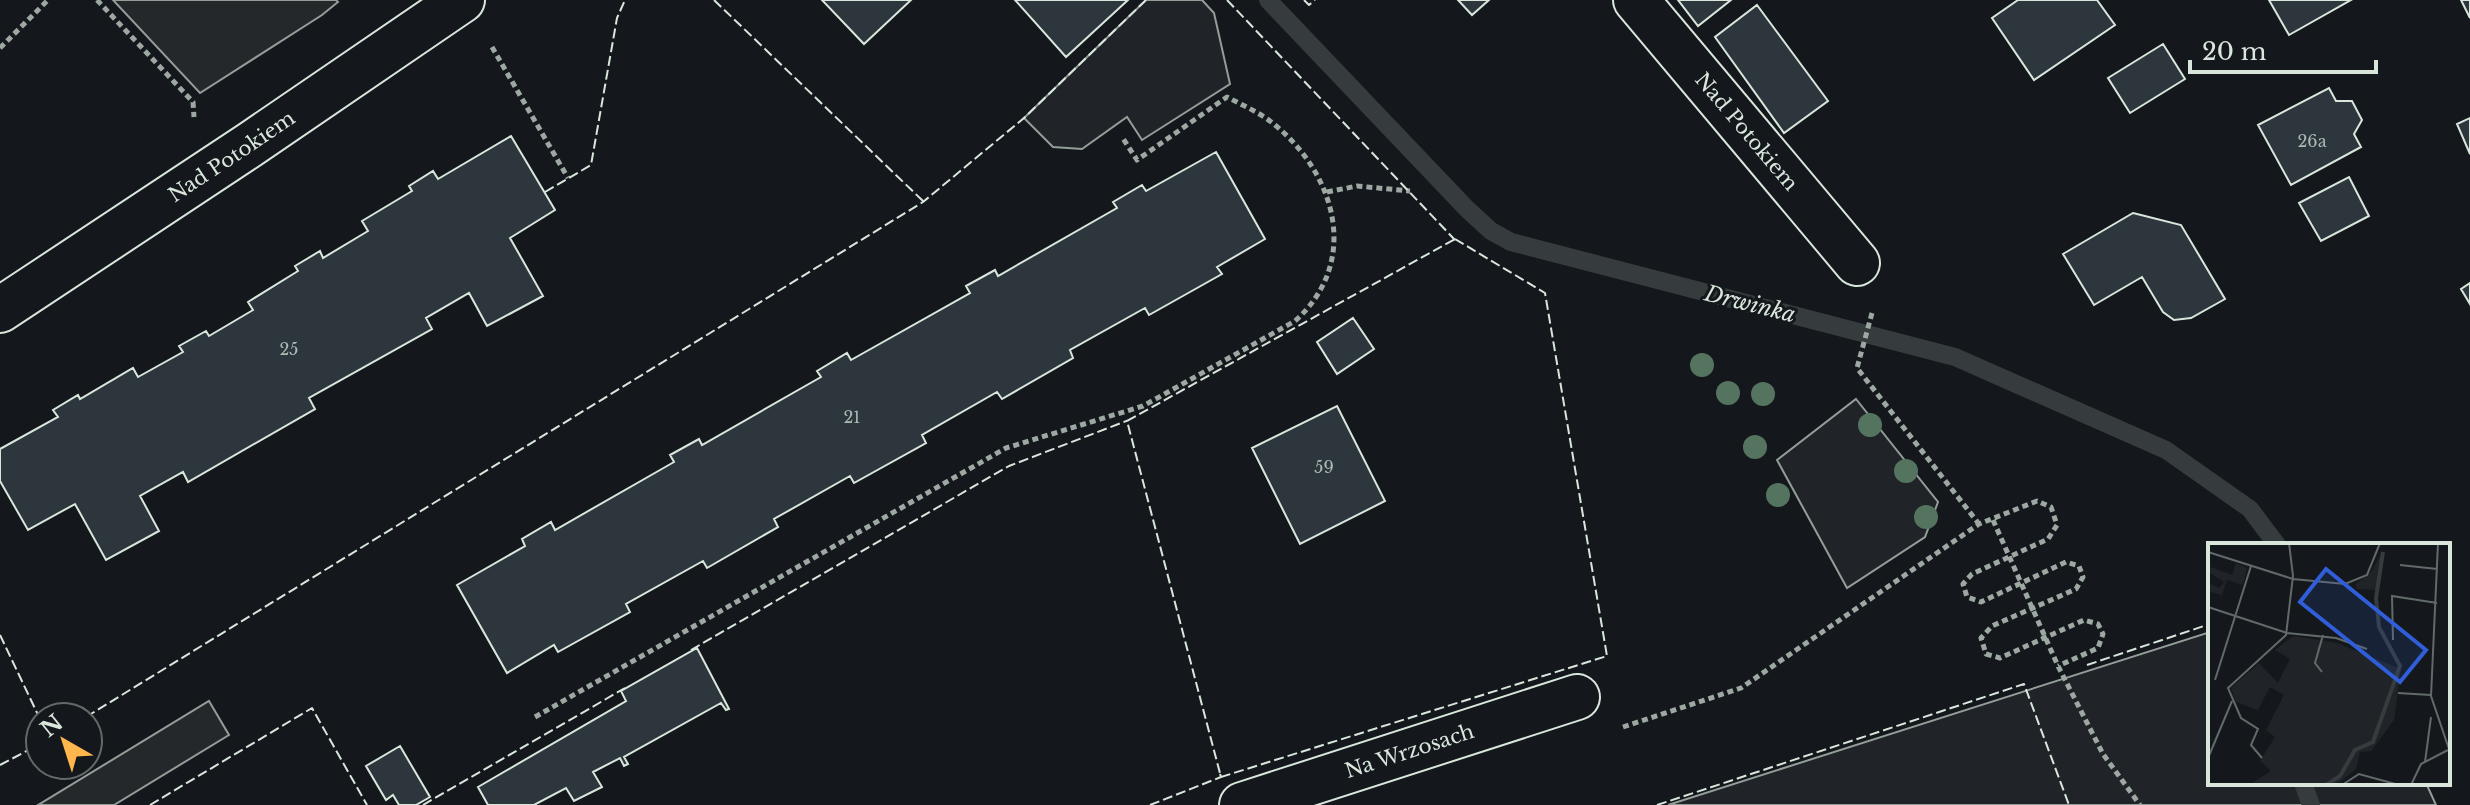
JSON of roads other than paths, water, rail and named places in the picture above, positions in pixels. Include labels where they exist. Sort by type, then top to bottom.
[{"type":"street","name":"Nad Potokiem","points":[[0,310],[462,0]]},
{"type":"street","name":"Nad Potokiem","points":[[1636,0],[1857,263]]},
{"type":"street","name":"Na Wrzosach","points":[[1242,805],[1577,697]]},
{"type":"waterway","name":"Drwinka","points":[[1268,0],[1467,209],[1491,231],[1511,242],[1955,357],[2166,450],[2250,509],[2276,543]]},
{"type":"waterway","name":"Drwinka","points":[[2304,785],[2311,805]]}]
